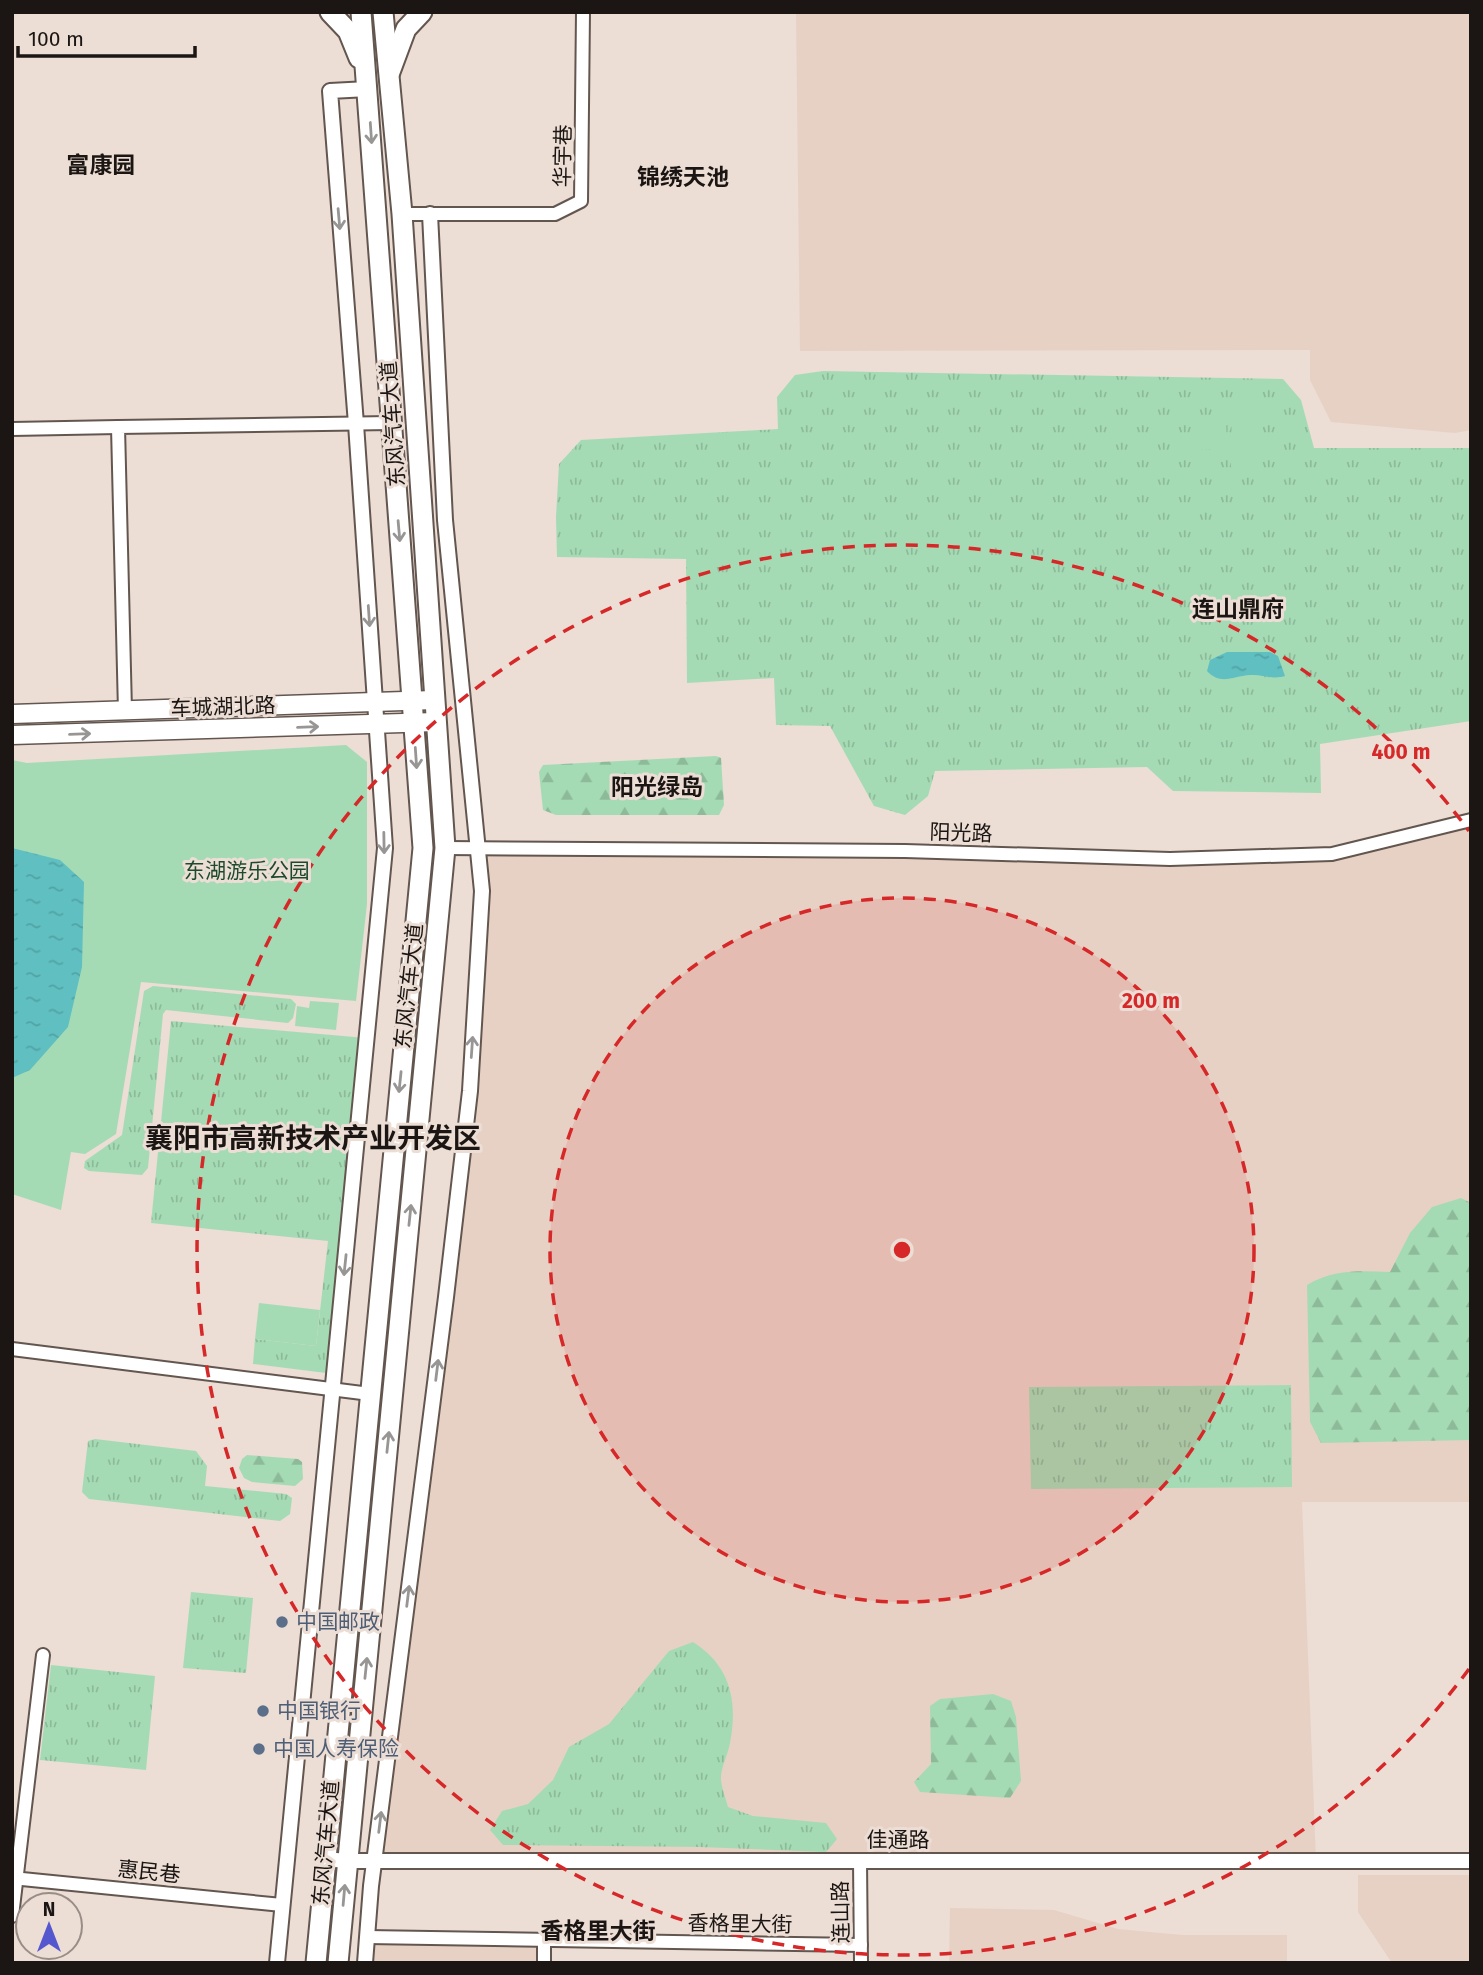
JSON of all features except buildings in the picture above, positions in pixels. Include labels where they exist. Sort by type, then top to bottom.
[{"type":"main road","points":[[330,12],[348,31],[367,81]]},
{"type":"main road","name":"东风汽车大道","points":[[316,1963],[423,848],[361,12]]},
{"type":"main road","name":"东风汽车大道","points":[[338,1963],[445,848],[401,214],[383,12]]},
{"type":"main road","points":[[387,79],[405,29],[422,12]]},
{"type":"main road","name":"车城湖北路","points":[[12,714],[434,700]]},
{"type":"main road","name":"车城湖北路","points":[[12,736],[436,722]]},
{"type":"street","name":"华宇巷","points":[[401,214],[555,214],[582,201],[583,12]]},
{"type":"street","points":[[277,1963],[385,848],[330,91],[367,81]]},
{"type":"street","points":[[365,1963],[375,1861],[470,1091],[482,891],[445,520],[430,214]]},
{"type":"street","points":[[12,429],[391,423]]},
{"type":"street","points":[[118,427],[125,711]]},
{"type":"street","name":"阳光路","points":[[445,848],[905,851],[1184,859],[1332,854],[1471,820]]},
{"type":"street","points":[[12,1349],[370,1394]]},
{"type":"street","points":[[12,1916],[14,1878],[43,1656]]},
{"type":"street","name":"佳通路","points":[[325,1859],[1471,1861]]},
{"type":"street","name":"连山路","points":[[860,1861],[861,1963]]},
{"type":"street","name":"惠民巷","points":[[14,1878],[282,1905]]},
{"type":"street","name":"香格里大街","points":[[367,1937],[861,1945]]},
{"type":"street","points":[[544,1940],[544,1963]]},
{"type":"shaded area","points":[[796,12],[1471,12],[1471,430],[1455,433],[1331,422],[1310,380],[1310,350],[800,351]]},
{"type":"shaded area","points":[[1471,820],[1471,1502],[1302,1502],[1316,1861],[375,1861],[470,1091],[477,848],[1170,859],[1332,854]]},
{"type":"shaded area","points":[[1358,1875],[1471,1875],[1471,1963],[1392,1963],[1358,1912]]},
{"type":"shaded area","points":[[950,1908],[1054,1910],[1118,1929],[1182,1935],[1287,1935],[1287,1963],[949,1963]]},
{"type":"shaded area","points":[[367,1937],[544,1940],[544,1963],[365,1963]]},
{"type":"green space","points":[[823,371],[1283,379],[1301,400],[1314,448],[1471,448],[1471,721],[1320,744],[1321,793],[1173,791],[1147,767],[935,771],[928,796],[905,815],[874,806],[830,726],[776,725],[774,678],[687,683],[686,559],[557,557],[559,464],[581,440],[778,429],[777,397],[795,375]]},
{"type":"green space","points":[[1232,401],[1263,401],[1262,467],[1231,467]]},
{"type":"green space","points":[[1226,419],[1227,449],[1199,450],[1198,420]]},
{"type":"green space","name":"东湖游乐公园","points":[[346,745],[367,762],[367,904],[356,1001],[141,982],[116,1134],[85,1154],[71,1152],[61,1210],[12,1194],[12,760],[27,763]]},
{"type":"green space","points":[[716,756],[721,758],[724,805],[719,815],[556,815],[543,810],[539,772],[543,765]]},
{"type":"green space","points":[[153,986],[291,999],[296,1004],[293,1018],[288,1023],[166,1010],[163,1014],[148,1168],[142,1175],[89,1171],[84,1168],[85,1161],[122,1135],[144,991]]},
{"type":"green space","points":[[310,1001],[339,1003],[336,1030],[295,1026],[297,1006],[309,1008]]},
{"type":"green space","points":[[171,1021],[366,1038],[334,1374],[253,1364],[255,1339],[316,1346],[328,1241],[151,1223]]},
{"type":"green space","points":[[315,1113],[321,1114],[327,1124],[335,1129],[337,1136],[322,1155],[314,1158],[304,1153],[303,1148],[294,1142],[292,1132],[297,1124]]},
{"type":"green space","points":[[1461,1198],[1471,1203],[1471,1440],[1321,1443],[1310,1422],[1307,1285],[1337,1274],[1358,1271],[1390,1272],[1410,1233],[1432,1207]]},
{"type":"green space","points":[[259,1303],[320,1310],[316,1346],[255,1339]]},
{"type":"green space","points":[[1291,1385],[1292,1487],[1031,1489],[1029,1387]]},
{"type":"green space","points":[[95,1439],[196,1451],[207,1466],[205,1486],[286,1494],[292,1498],[290,1514],[280,1521],[89,1499],[82,1492],[88,1441]]},
{"type":"green space","points":[[247,1455],[298,1459],[302,1462],[303,1479],[295,1486],[252,1482],[244,1478],[239,1468],[242,1459]]},
{"type":"green space","points":[[191,1592],[253,1598],[246,1673],[183,1668]]},
{"type":"green space","points":[[693,1642],[716,1662],[724,1674],[732,1699],[732,1728],[721,1776],[728,1807],[753,1816],[826,1823],[837,1839],[826,1852],[699,1847],[503,1845],[490,1830],[502,1811],[528,1804],[553,1780],[569,1747],[609,1724],[669,1651]]},
{"type":"green space","points":[[51,1665],[155,1676],[146,1770],[40,1760]]},
{"type":"green space","points":[[993,1694],[1011,1701],[1016,1717],[1021,1781],[1010,1798],[920,1792],[914,1782],[931,1764],[930,1706],[940,1699]]},
{"type":"water","points":[[1227,652],[1270,652],[1278,656],[1285,676],[1250,675],[1222,679],[1212,676],[1207,671],[1210,660]]},
{"type":"water","points":[[12,848],[60,860],[84,882],[82,967],[68,1027],[30,1070],[12,1078]]},
{"type":"place","name":"中国邮政","points":[[282,1622]]},
{"type":"place","name":"中国银行","points":[[263,1711]]},
{"type":"place","name":"中国人寿保险","points":[[259,1749]]},
{"type":"district","name":"富康园","points":[[101,165]]},
{"type":"district","name":"锦绣天池","points":[[683,177]]},
{"type":"district","name":"连山鼎府","points":[[1238,609]]},
{"type":"district","name":"阳光绿岛","points":[[657,787]]},
{"type":"district","name":"襄阳市高新技术产业开发区","points":[[313,1138]]},
{"type":"district","name":"香格里大街","points":[[598,1931]]}]
